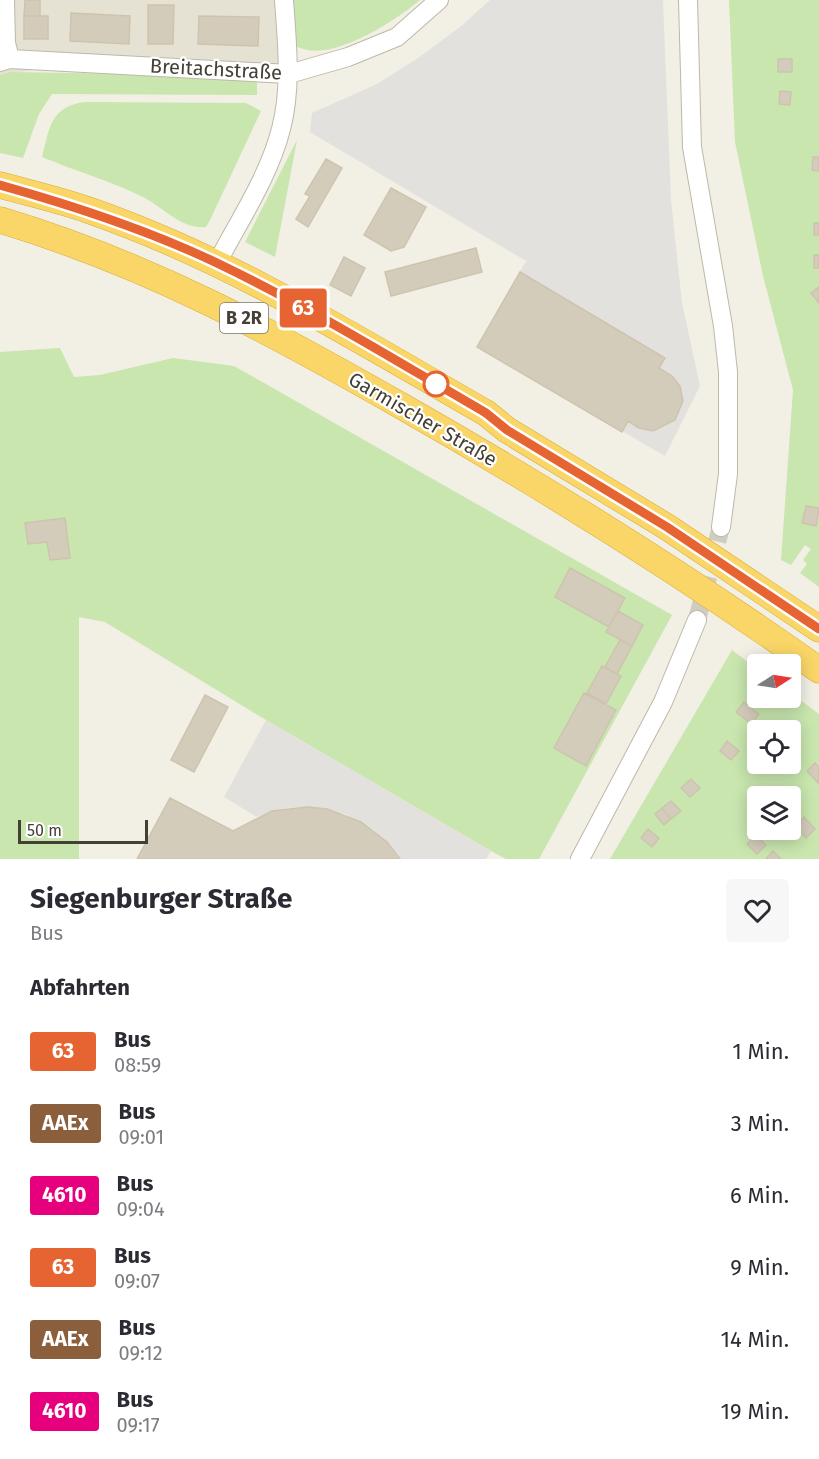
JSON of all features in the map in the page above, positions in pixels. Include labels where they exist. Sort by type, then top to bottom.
[{"type":"highway","name":"Garmischer Straße","points":[[0,185],[87,209],[217,263],[311,312],[486,413],[507,430],[667,527],[819,629]]},
{"type":"highway","name":"Garmischer Straße","points":[[0,220],[58,237],[184,289],[332,366],[525,478],[668,565],[819,670]]},
{"type":"highway","points":[[0,235],[40,242],[58,237]]},
{"type":"street","points":[[5,0],[5,61]]},
{"type":"street","points":[[217,263],[274,150],[281,129],[289,74],[284,0]]},
{"type":"street","name":"Breitachstraße","points":[[5,61],[289,74],[348,57],[397,37],[439,0]]},
{"type":"street","points":[[688,0],[692,147],[723,326],[728,372],[729,450],[721,527]]},
{"type":"street","points":[[580,859],[663,702],[697,620]]},
{"type":"shaded area","points":[[0,0],[293,0],[293,44],[270,75],[34,70],[0,75]]},
{"type":"shaded area","points":[[490,0],[663,0],[671,200],[682,303],[700,386],[665,456],[477,347],[526,261],[310,132],[312,113],[377,84],[418,58],[460,27]]},
{"type":"shaded area","points":[[266,720],[491,851],[486,859],[400,859],[375,831],[345,814],[307,807],[287,808],[257,817],[224,797]]},
{"type":"green space","points":[[293,0],[420,0],[394,19],[359,39],[323,50],[307,50],[293,44]]},
{"type":"green space","points":[[729,0],[819,0],[819,587],[800,573],[807,564],[803,560],[811,549],[805,545],[791,565],[781,560],[793,390],[763,276],[735,142]]},
{"type":"green space","points":[[10,72],[257,76],[257,95],[52,94],[39,114],[23,158],[0,153],[0,75]]},
{"type":"green space","points":[[85,102],[246,103],[261,111],[210,220],[206,227],[197,227],[173,217],[131,191],[42,157],[53,120],[65,108]]},
{"type":"green space","points":[[297,140],[275,257],[245,242]]},
{"type":"green space","points":[[60,348],[74,377],[100,375],[173,358],[234,366],[672,615],[539,859],[506,859],[266,720],[105,622],[79,617],[79,859],[0,859],[0,352]]},
{"type":"green space","points":[[732,650],[747,661],[747,708],[801,708],[801,700],[819,714],[819,859],[610,859]]},
{"type":"building","points":[[25,0],[40,0],[40,16],[24,16]]},
{"type":"building","points":[[148,5],[174,5],[173,44],[148,44]]},
{"type":"building","points":[[71,13],[130,16],[129,44],[70,41]]},
{"type":"building","points":[[24,16],[48,16],[48,39],[24,39]]},
{"type":"building","points":[[199,16],[259,17],[258,46],[198,44]]},
{"type":"building","points":[[778,59],[792,59],[792,72],[778,72]]},
{"type":"building","points":[[780,91],[791,92],[790,105],[779,104]]},
{"type":"building","points":[[813,157],[819,157],[819,171],[812,170]]},
{"type":"building","points":[[326,159],[342,168],[308,227],[296,219],[310,196],[305,194]]},
{"type":"building","points":[[391,188],[426,207],[404,247],[391,251],[364,235]]},
{"type":"building","points":[[814,223],[819,223],[819,235],[814,235]]},
{"type":"building","points":[[476,248],[482,272],[391,296],[385,272]]},
{"type":"building","points":[[814,255],[819,255],[819,268],[814,268]]},
{"type":"building","points":[[344,257],[365,268],[351,296],[330,285]]},
{"type":"building","points":[[520,272],[665,358],[659,368],[672,376],[680,386],[683,401],[675,420],[653,431],[639,428],[628,421],[622,432],[477,347]]},
{"type":"building","points":[[819,287],[819,303],[811,293]]},
{"type":"building","points":[[806,506],[819,508],[816,526],[802,523]]},
{"type":"building","points":[[65,518],[70,558],[50,560],[47,542],[28,544],[25,523]]},
{"type":"building","points":[[570,568],[625,598],[609,627],[555,597]]},
{"type":"building","points":[[618,611],[643,625],[632,646],[606,632]]},
{"type":"building","points":[[620,640],[632,646],[617,674],[605,667]]},
{"type":"building","points":[[602,666],[621,676],[606,704],[587,693]]},
{"type":"building","points":[[584,693],[616,710],[586,766],[554,748]]},
{"type":"building","points":[[205,695],[228,707],[194,772],[171,760]]},
{"type":"building","points":[[744,702],[747,708],[752,708],[759,714],[754,720],[747,721],[736,712]]},
{"type":"building","points":[[727,741],[739,751],[731,760],[720,751]]},
{"type":"building","points":[[815,763],[819,767],[818,783],[807,771]]},
{"type":"building","points":[[691,779],[700,788],[690,797],[681,788]]},
{"type":"building","points":[[170,798],[233,831],[272,811],[307,807],[327,809],[361,822],[387,842],[400,859],[137,859]]},
{"type":"building","points":[[671,801],[681,811],[671,819],[662,808]]},
{"type":"building","points":[[662,808],[671,819],[664,825],[655,814]]},
{"type":"building","points":[[804,817],[815,829],[806,838],[801,833],[801,820]]},
{"type":"building","points":[[648,829],[659,838],[652,847],[641,838]]},
{"type":"building","points":[[751,840],[761,840],[766,845],[757,854],[747,844]]},
{"type":"building","points":[[773,851],[781,859],[766,859]]},
{"type":"tunnel","points":[[697,620],[721,527]]},
{"type":"bus line","name":"63","points":[[0,185],[87,209],[217,263],[272,290],[486,413],[507,430],[667,527],[749,580],[819,629]]}]
